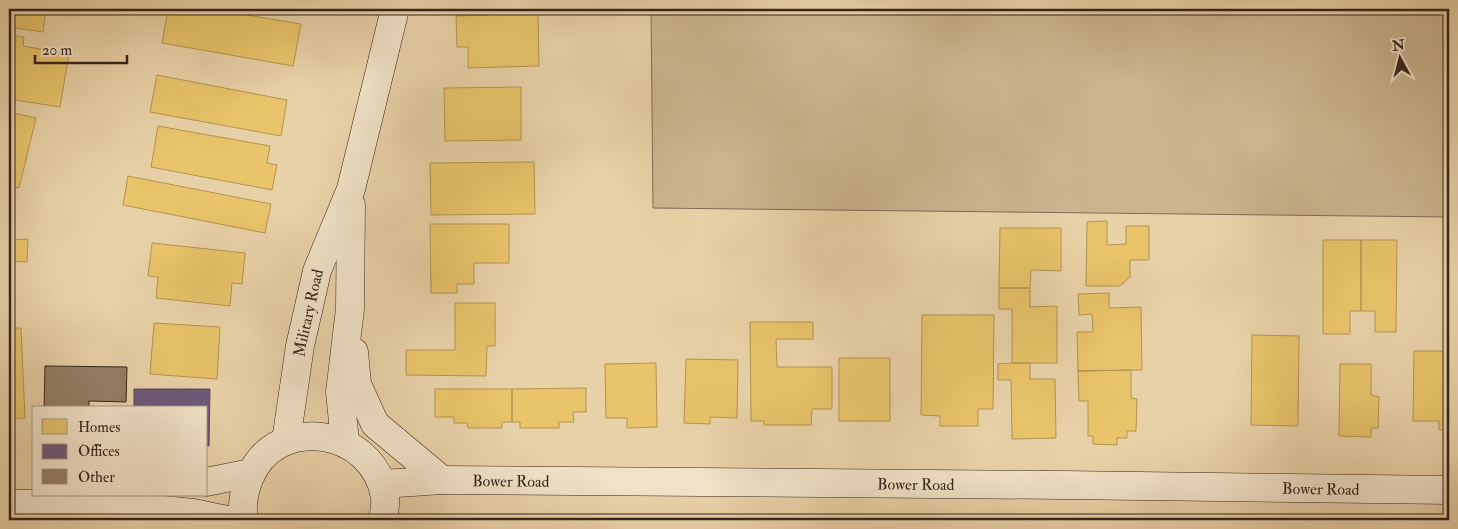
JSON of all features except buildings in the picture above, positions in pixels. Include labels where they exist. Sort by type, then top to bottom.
[{"type":"main road","name":"Military Road","points":[[286,441],[300,346],[317,271],[351,189],[395,9]]},
{"type":"main road","name":"Military Road","points":[[345,442],[340,392],[350,309],[351,189]]},
{"type":"main road","points":[[350,309],[357,384],[375,424],[442,480]]},
{"type":"main road","points":[[244,520],[244,491],[251,473],[261,459],[275,447],[286,441],[301,437],[321,436],[345,442],[361,453],[374,467],[382,484],[385,499],[383,520]]},
{"type":"main road","points":[[208,482],[251,473]]},
{"type":"main road","name":"Bower Road","points":[[382,484],[442,480],[1449,490]]},
{"type":"main road","points":[[92,503],[127,496]]},
{"type":"main road","points":[[92,503],[129,520]]},
{"type":"main road","points":[[9,504],[92,503],[193,513],[227,520]]},
{"type":"shaded area","points":[[651,9],[1449,9],[1449,217],[653,208]]}]
